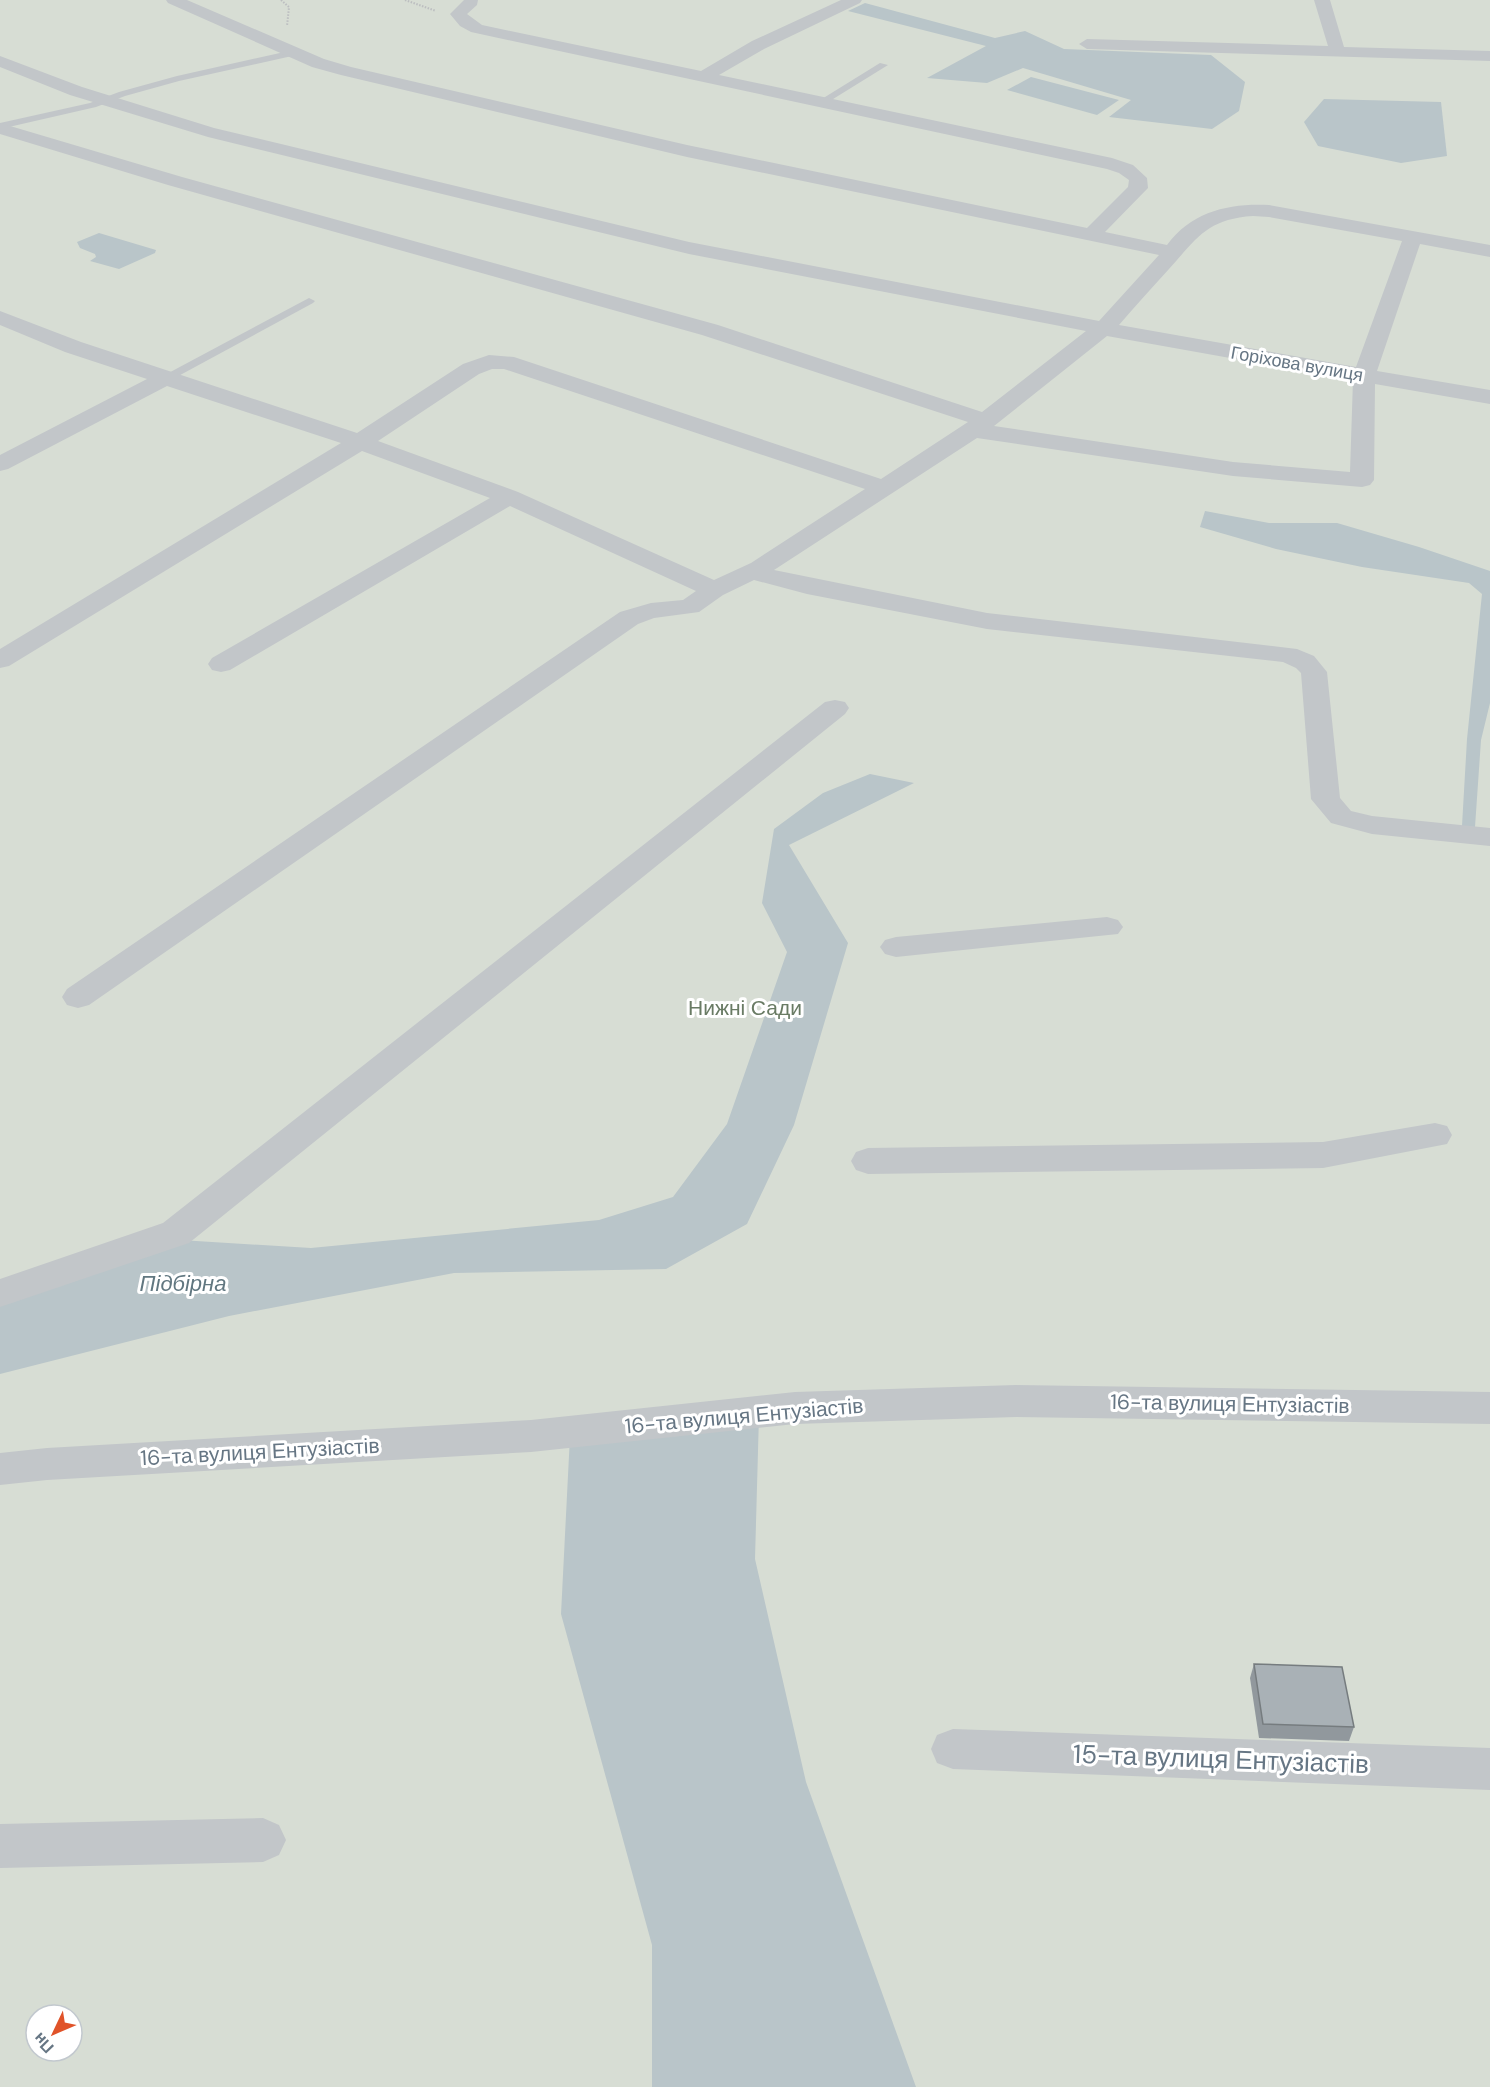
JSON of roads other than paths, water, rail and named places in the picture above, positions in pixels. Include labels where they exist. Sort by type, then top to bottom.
[{"type":"street","points":[[174,0],[298,52],[318,63],[347,71],[687,151],[1172,252]]},
{"type":"street","points":[[704,77],[758,45],[854,0]]},
{"type":"street","points":[[1322,0],[1338,53]]},
{"type":"street","points":[[471,2],[458,14],[465,23],[477,29],[1126,169],[1138,178],[1138,188],[1092,234]]},
{"type":"street","points":[[1087,44],[1490,56]]},
{"type":"street","name":"Горіхова вулиця","points":[[0,61],[105,100],[208,132],[689,248],[1364,376],[1490,397]]},
{"type":"street","points":[[0,127],[175,181],[710,330],[980,426],[1233,468],[1362,480],[1364,376],[1413,237]]},
{"type":"street","points":[[78,997],[629,618],[651,611],[690,607],[714,590],[752,572],[980,426],[1105,327],[1176,245],[1206,220],[1220,213],[1248,209],[1490,251]]},
{"type":"street","points":[[0,317],[74,347],[360,442],[508,497],[714,590]]},
{"type":"street","points":[[0,339],[25,327]]},
{"type":"street","points":[[0,660],[360,442],[471,369],[489,362],[506,362],[884,488]]},
{"type":"street","points":[[0,464],[167,377]]},
{"type":"street","points":[[221,664],[508,497]]},
{"type":"street","points":[[752,572],[807,586],[987,621],[1288,655],[1305,662],[1314,672],[1326,799],[1341,817],[1372,825],[1490,837]]},
{"type":"street","points":[[0,1293],[176,1233],[835,708]]},
{"type":"street","points":[[896,947],[1107,927]]},
{"type":"street","points":[[868,1161],[1323,1155],[1435,1135]]},
{"type":"street","name":"16-та вулиця Ентузіастів","points":[[0,1469],[47,1464],[531,1436],[795,1408],[1016,1401],[1490,1408]]},
{"type":"street","name":"15-та вулиця Ентузіастів","points":[[953,1749],[1490,1769]]},
{"type":"street","points":[[0,1846],[263,1840]]},
{"type":"lane","points":[[0,127],[43,118],[177,79],[298,52]]},
{"type":"lane","points":[[822,102],[883,65]]},
{"type":"lane","points":[[167,377],[309,301]]},
{"type":"water","points":[[865,3],[995,38],[1025,31],[1064,49],[1211,55],[1245,82],[1239,111],[1212,129],[1109,117],[1131,100],[1023,68],[987,83],[927,78],[986,46],[848,11]]},
{"type":"water","points":[[1031,77],[1119,100],[1097,115],[1007,90]]},
{"type":"water","points":[[1324,99],[1441,102],[1447,156],[1401,163],[1318,146],[1304,122]]},
{"type":"water","points":[[99,233],[156,250],[155,253],[119,269],[90,261],[96,257],[95,254],[80,248],[77,242]]},
{"type":"water","points":[[1205,511],[1269,523],[1337,523],[1490,571],[1490,703],[1481,740],[1475,827],[1462,826],[1467,739],[1482,594],[1469,583],[1362,567],[1276,549],[1200,527]]},
{"type":"water","name":"Підбірна","points":[[870,774],[914,783],[789,845],[848,943],[794,1125],[747,1224],[666,1269],[454,1273],[229,1316],[0,1374],[0,1301],[180,1240],[311,1248],[599,1220],[673,1197],[727,1124],[787,952],[762,903],[774,829],[823,793]]},
{"type":"water","points":[[759,1415],[755,1559],[806,1782],[916,2087],[652,2087],[652,1945],[561,1614],[570,1436]]},
{"type":"park label","name":"Нижні Сади","points":[[745,1008]]}]
